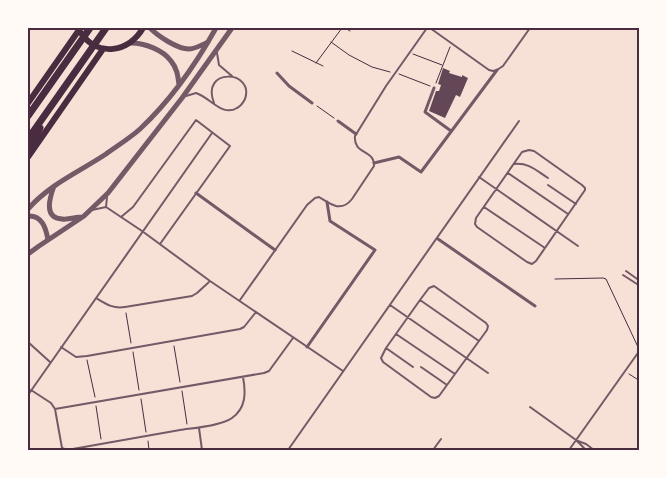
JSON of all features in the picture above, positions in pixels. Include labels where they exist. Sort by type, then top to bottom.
[{"type":"highway","points":[[28,116],[90,28]]},
{"type":"highway","points":[[28,139],[106,28]]},
{"type":"highway","points":[[28,110],[42,96]]},
{"type":"highway","points":[[28,152],[54,101]]},
{"type":"main road","points":[[28,103],[79,29],[93,45],[103,49],[113,49],[123,47],[131,42],[143,28]]},
{"type":"main road","points":[[28,156],[103,49]]},
{"type":"street","points":[[150,28],[157,35],[181,48],[190,49],[208,42]]},
{"type":"street","points":[[28,209],[54,186],[105,155],[139,130],[162,107],[180,85],[216,28]]},
{"type":"street","points":[[28,254],[84,216],[108,193],[182,98],[232,28]]},
{"type":"street","points":[[131,42],[149,46],[171,60],[178,75],[180,85]]},
{"type":"street","points":[[374,163],[399,157],[421,172],[497,70]]},
{"type":"street","points":[[277,73],[289,86],[312,103]]},
{"type":"street","points":[[434,88],[425,112],[452,131]]},
{"type":"street","points":[[338,121],[356,134]]},
{"type":"street","points":[[54,186],[49,200],[50,211],[54,216],[60,219],[84,216]]},
{"type":"street","points":[[196,193],[275,250]]},
{"type":"street","points":[[307,347],[375,250],[330,221],[327,202]]},
{"type":"street","points":[[28,216],[34,216],[42,221],[48,240]]},
{"type":"street","points":[[438,239],[535,306]]},
{"type":"lane","points":[[240,300],[311,200],[318,197],[335,207],[344,206],[349,203],[374,166],[371,157],[354,142],[356,134],[386,86],[429,28],[493,71],[503,66],[530,28]]},
{"type":"lane","points":[[182,98],[196,93],[226,111],[234,110],[240,106],[246,93],[244,85],[219,65],[216,50]]},
{"type":"lane","points":[[214,103],[211,97],[211,90],[214,84],[219,79],[232,76]]},
{"type":"lane","points":[[121,217],[133,207],[196,120],[230,146],[160,244]]},
{"type":"lane","points":[[288,450],[438,239],[519,120]]},
{"type":"lane","points":[[28,395],[212,133]]},
{"type":"lane","points":[[534,151],[584,186],[585,190],[536,261],[532,264],[529,264],[475,224],[475,219],[514,164],[522,152],[534,151]]},
{"type":"lane","points":[[514,164],[527,164],[548,178]]},
{"type":"lane","points":[[508,173],[569,214]]},
{"type":"lane","points":[[479,177],[578,246]]},
{"type":"lane","points":[[548,185],[576,204]]},
{"type":"lane","points":[[106,207],[108,193]]},
{"type":"lane","points":[[90,210],[106,207],[343,372]]},
{"type":"lane","points":[[484,207],[545,248]]},
{"type":"lane","points":[[626,271],[640,281]]},
{"type":"lane","points":[[624,275],[640,286]]},
{"type":"lane","points":[[96,298],[110,307],[125,307],[192,296],[210,281]]},
{"type":"lane","points":[[432,286],[437,287],[488,324],[488,328],[438,398],[431,397],[383,362],[381,356],[420,300],[429,288],[432,286]]},
{"type":"lane","points":[[420,300],[479,341]]},
{"type":"lane","points":[[390,305],[488,373]]},
{"type":"lane","points":[[61,347],[71,354],[80,357],[240,329],[244,327],[256,312]]},
{"type":"lane","points":[[396,334],[455,374]]},
{"type":"lane","points":[[56,409],[264,374],[269,371],[294,338]]},
{"type":"lane","points":[[28,342],[50,362]]},
{"type":"lane","points":[[386,348],[412,367]]},
{"type":"lane","points":[[569,450],[640,350]]},
{"type":"lane","points":[[421,367],[447,385]]},
{"type":"lane","points":[[31,390],[51,403],[56,409],[62,449],[67,450],[228,421],[237,414],[243,404],[245,386],[243,377]]},
{"type":"lane","points":[[530,407],[576,440],[586,450]]},
{"type":"lane","points":[[199,427],[202,450]]},
{"type":"lane","points":[[433,450],[441,439]]},
{"type":"lane","points":[[576,440],[594,450]]},
{"type":"path","points":[[316,63],[344,28],[350,31]]},
{"type":"path","points":[[331,42],[372,68],[395,73],[434,88],[451,43]]},
{"type":"path","points":[[292,51],[323,66]]},
{"type":"path","points":[[410,52],[443,65]]},
{"type":"path","points":[[312,103],[338,121]]},
{"type":"path","points":[[555,279],[606,279],[640,350]]},
{"type":"path","points":[[125,307],[149,450]]},
{"type":"path","points":[[625,371],[640,381]]},
{"type":"building","points":[[443,68],[450,71],[449,73],[468,78],[460,97],[456,95],[445,118],[429,111],[436,91],[439,91],[441,85],[438,84]]}]
